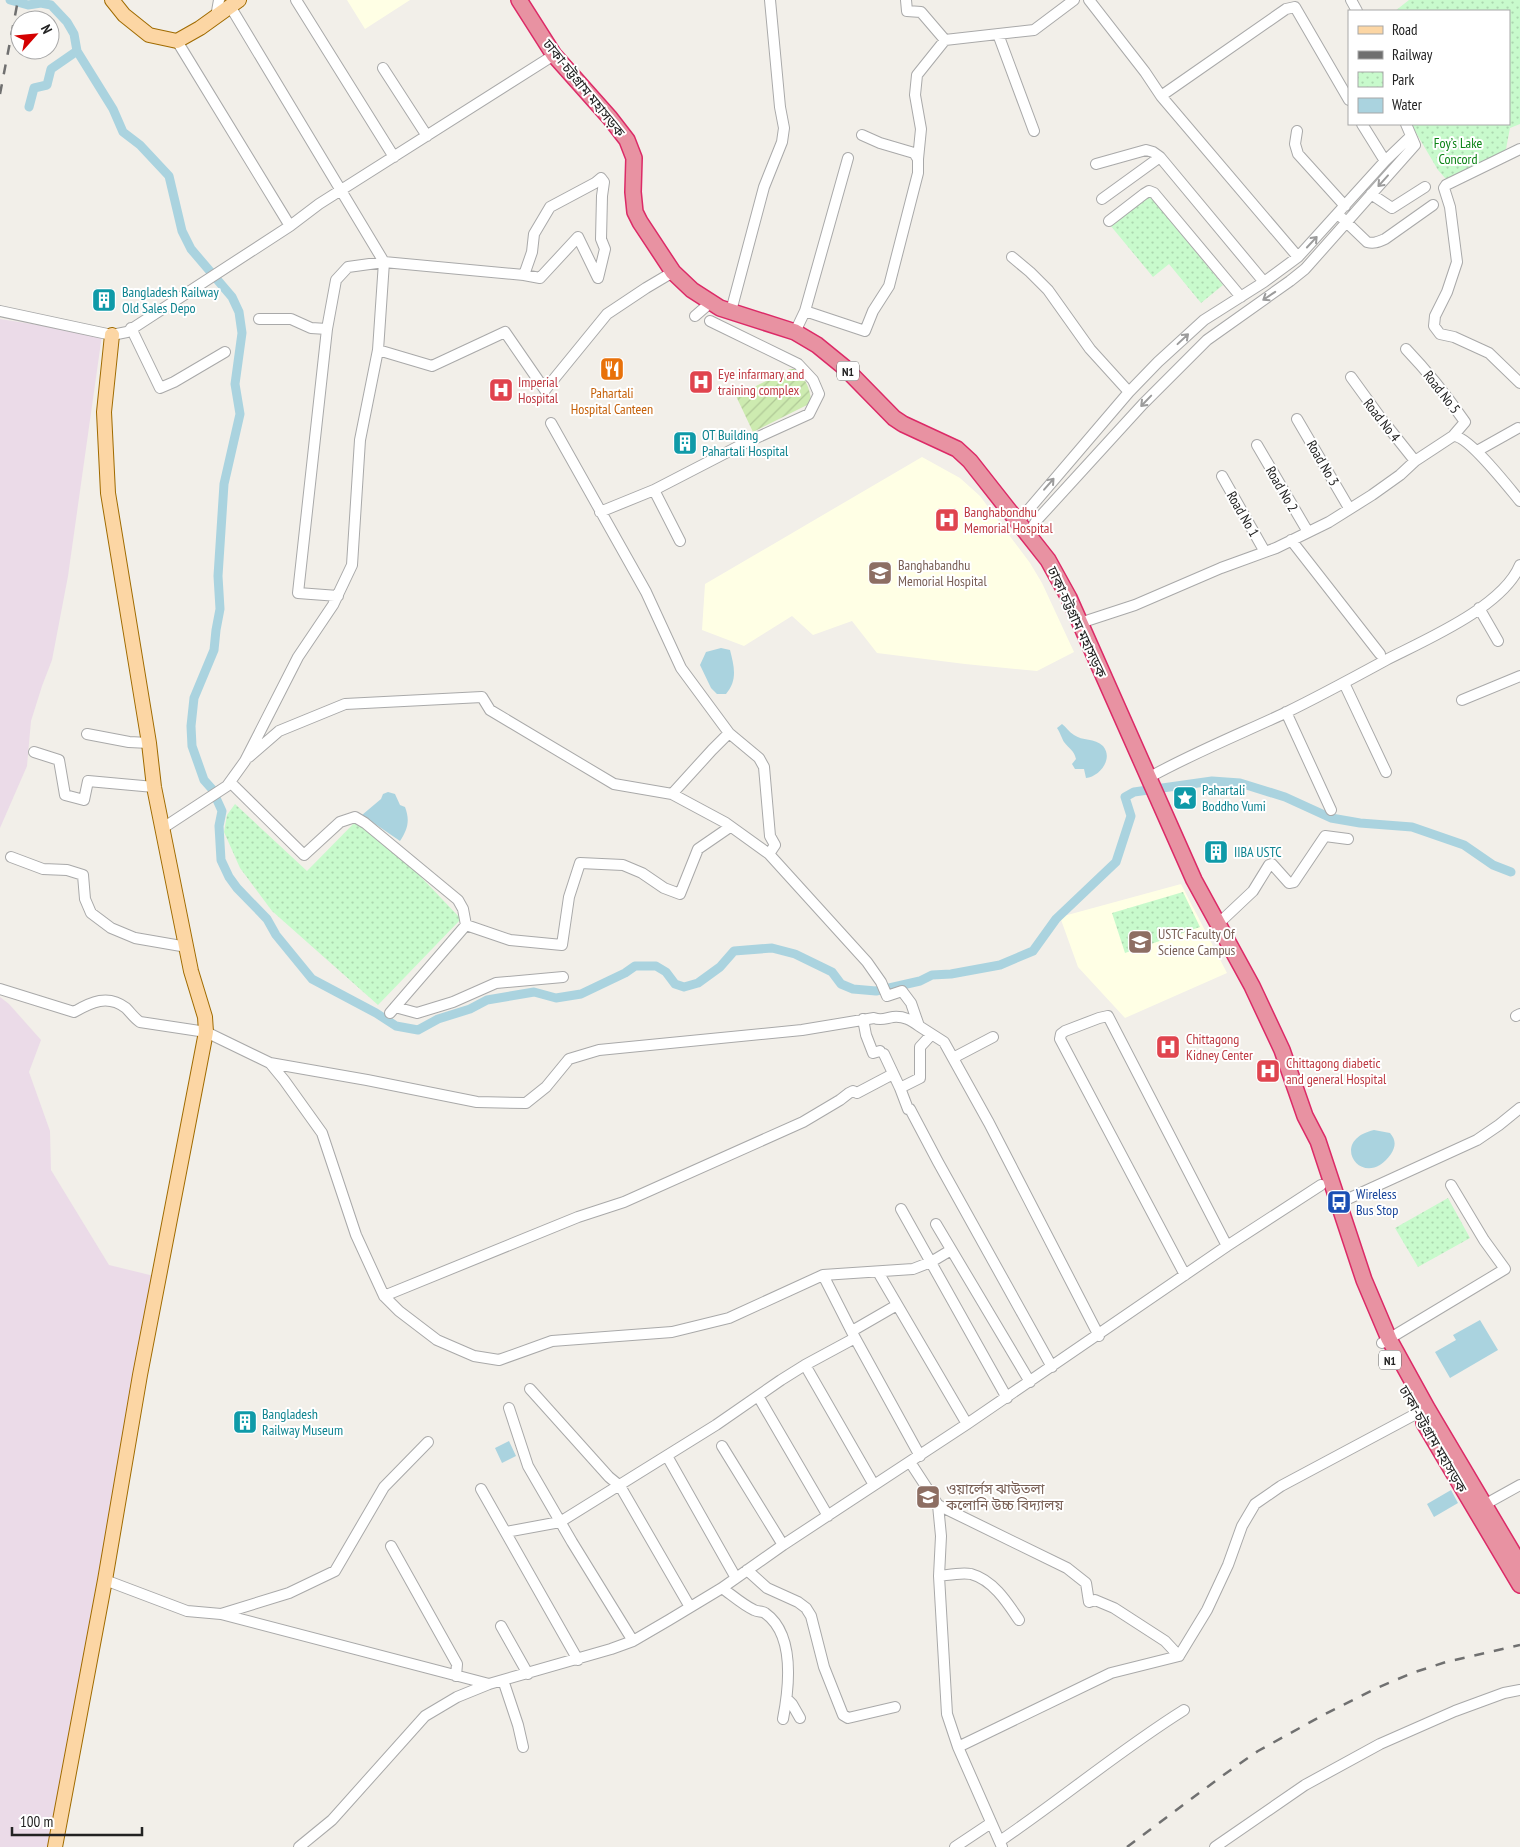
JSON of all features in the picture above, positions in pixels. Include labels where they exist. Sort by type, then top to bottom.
[{"type":"highway","name":"ঢাকা-চট্টগ্রাম মহাসড়ক","points":[[518,0],[554,55],[627,140],[634,158],[633,192],[635,212],[673,272],[692,290],[710,303],[794,332],[832,356],[894,418],[963,454],[1048,560],[1080,623],[1194,880],[1270,1022],[1282,1050],[1305,1116],[1318,1141],[1398,1377],[1484,1505],[1520,1565]]},
{"type":"highway","name":"ঢাকা-চট্টগ্রাম মহাসড়ক","points":[[1305,1116],[1307,1141],[1321,1185],[1369,1315],[1386,1341]]},
{"type":"highway","name":"ঢাকা-চট্টগ্রাম মহাসড়ক","points":[[1422,1411],[1520,1585]]},
{"type":"main road","points":[[112,0],[124,15],[149,35],[177,41],[216,17],[229,2]]},
{"type":"main road","points":[[55,1847],[106,1580],[140,1375],[206,1032],[206,1017],[191,971],[154,787],[149,743],[108,493],[104,412],[112,335]]},
{"type":"street","points":[[296,0],[394,157]]},
{"type":"street","points":[[731,311],[764,187],[782,142],[784,128],[780,107],[770,0]]},
{"type":"street","points":[[906,0],[906,11],[921,12],[945,40]]},
{"type":"street","points":[[805,311],[865,331],[873,311],[889,286],[918,173],[921,129],[915,95],[917,75],[945,40],[1034,30],[1074,0]]},
{"type":"street","points":[[1089,0],[1145,72],[1161,96],[1298,257]]},
{"type":"street","points":[[163,828],[229,784],[245,761],[298,656],[338,596],[352,565],[360,440],[378,350],[384,262],[229,2]]},
{"type":"street","points":[[1161,96],[1286,9],[1295,6],[1348,98]]},
{"type":"street","points":[[998,34],[1034,131]]},
{"type":"street","points":[[177,41],[290,226]]},
{"type":"street","points":[[0,311],[112,335],[127,332],[290,226],[319,204],[554,55]]},
{"type":"street","points":[[383,68],[427,136]]},
{"type":"street","points":[[1363,125],[1386,161]]},
{"type":"street","points":[[1406,125],[1413,140]]},
{"type":"street","points":[[1297,131],[1294,144],[1298,154],[1341,210],[1346,222],[1366,242],[1376,243],[1385,239],[1433,205]]},
{"type":"street","points":[[862,135],[880,143],[914,153],[918,159]]},
{"type":"street","points":[[1018,522],[1129,392],[1158,362],[1204,320],[1264,282],[1298,257],[1386,161],[1413,140]]},
{"type":"street","points":[[1028,534],[1037,520],[1136,412],[1207,340],[1304,269],[1371,194],[1413,140]]},
{"type":"street","points":[[1520,149],[1446,185],[1444,188],[1450,207],[1457,262],[1447,292],[1435,316],[1434,326],[1440,334],[1454,337],[1489,353],[1520,382]]},
{"type":"street","points":[[1096,164],[1146,150],[1153,152],[1160,157],[1264,282]]},
{"type":"street","points":[[1102,199],[1160,157]]},
{"type":"street","points":[[794,332],[805,311],[848,158]]},
{"type":"street","points":[[338,596],[298,593],[327,329],[336,280],[348,267],[384,262],[540,278],[578,237],[598,278],[605,249],[601,240],[604,182],[601,178],[595,184],[550,207],[534,234],[532,252],[524,275]]},
{"type":"street","points":[[1371,194],[1392,208],[1425,187]]},
{"type":"street","points":[[1109,221],[1144,194],[1149,191],[1154,193],[1241,297]]},
{"type":"street","points":[[1012,258],[1048,290],[1090,348],[1129,392]]},
{"type":"street","points":[[378,350],[432,366],[505,332],[545,390],[607,314],[673,272]]},
{"type":"street","points":[[695,316],[710,303]]},
{"type":"street","points":[[259,319],[291,319],[311,328],[327,329]]},
{"type":"street","points":[[600,512],[654,490],[743,444],[809,414],[819,394],[813,380],[798,364],[710,321]]},
{"type":"street","points":[[131,328],[160,388],[174,382],[225,352]]},
{"type":"street","name":"Road No 5","points":[[1406,349],[1434,379],[1465,422],[1453,436]]},
{"type":"street","name":"Road No 4","points":[[1351,378],[1415,461]]},
{"type":"street","name":"Road No 3","points":[[1297,419],[1349,508]]},
{"type":"street","points":[[551,423],[646,592],[681,668],[729,733],[759,758],[764,767],[770,836],[775,844],[768,854]]},
{"type":"street","points":[[1477,451],[1518,428]]},
{"type":"street","points":[[1080,623],[1135,604],[1265,552],[1329,522],[1400,475],[1415,461],[1453,436],[1459,436],[1477,451],[1520,501]]},
{"type":"street","name":"Road No 2","points":[[1257,445],[1308,532]]},
{"type":"street","name":"Road No 1","points":[[1222,476],[1265,552]]},
{"type":"street","points":[[654,490],[680,542]]},
{"type":"street","points":[[1291,540],[1380,654]]},
{"type":"street","points":[[1151,784],[1447,629],[1494,598],[1517,574],[1520,566]]},
{"type":"street","points":[[1479,608],[1498,642]]},
{"type":"street","points":[[1462,700],[1520,676]]},
{"type":"street","points":[[1344,683],[1386,772]]},
{"type":"street","points":[[245,761],[279,731],[345,704],[482,697],[490,710],[614,784],[672,794],[726,823],[748,838],[768,854],[867,962],[881,982],[887,996],[902,991],[911,1003],[919,1026]]},
{"type":"street","points":[[1286,712],[1332,810]]},
{"type":"street","points":[[672,794],[729,733]]},
{"type":"street","points":[[88,734],[128,742],[149,743]]},
{"type":"street","points":[[34,752],[59,760],[65,795],[84,800],[88,782],[154,787]]},
{"type":"street","points":[[229,784],[304,855],[340,822],[355,817],[365,823],[458,900],[463,910],[466,924]]},
{"type":"street","points":[[466,924],[510,940],[562,946],[569,896],[580,862],[623,866],[642,873],[664,888],[680,894],[698,849],[730,827]]},
{"type":"street","points":[[1218,924],[1253,891],[1269,865],[1272,864],[1289,883],[1294,882],[1325,836],[1348,839]]},
{"type":"street","points":[[11,857],[43,869],[67,870],[83,875],[85,899],[91,913],[111,928],[135,938],[187,947]]},
{"type":"street","points":[[466,924],[393,1010],[417,1013],[453,1002],[496,983],[563,977]]},
{"type":"street","points":[[0,990],[74,1012],[82,1007],[108,999],[119,1003],[140,1022],[206,1032],[270,1063],[477,1102],[526,1102],[546,1087],[569,1059],[599,1050],[802,1030],[874,1018],[879,1020],[896,1016],[908,1018],[944,1042],[990,1123],[1099,1336]]},
{"type":"street","points":[[1185,1275],[1060,1039],[1061,1034],[1065,1031],[1108,1016],[1227,1246]]},
{"type":"street","points":[[863,1020],[873,1053],[882,1052],[908,1109],[910,1109],[942,1171],[1052,1367]]},
{"type":"street","points":[[900,1088],[920,1078],[920,1047],[932,1035]]},
{"type":"street","points":[[953,1058],[993,1037]]},
{"type":"street","points":[[270,1063],[322,1133],[356,1234],[384,1296],[399,1311],[437,1340],[474,1356],[499,1360],[552,1341],[672,1332],[728,1318],[823,1275],[913,1269],[931,1262],[951,1250]]},
{"type":"street","points":[[384,1296],[578,1217],[624,1202],[803,1122],[849,1093],[854,1091],[857,1093],[893,1074]]},
{"type":"street","points":[[1339,1203],[1477,1140],[1500,1126],[1520,1108]]},
{"type":"street","points":[[299,1847],[332,1820],[425,1716],[457,1696],[475,1689],[578,1660],[633,1641],[722,1588],[783,1545],[1099,1336],[1227,1246],[1321,1185]]},
{"type":"street","points":[[1386,1341],[1505,1269],[1484,1240],[1451,1185]]},
{"type":"street","points":[[901,1209],[1006,1398]]},
{"type":"street","points":[[936,1224],[1030,1382]]},
{"type":"street","points":[[878,1272],[967,1424]]},
{"type":"street","points":[[823,1275],[920,1456]]},
{"type":"street","points":[[506,1532],[560,1522],[716,1425],[805,1364],[854,1335],[897,1305]]},
{"type":"street","points":[[805,1364],[874,1485]]},
{"type":"street","points":[[530,1388],[609,1477],[620,1486],[690,1607]]},
{"type":"street","points":[[758,1396],[828,1516]]},
{"type":"street","points":[[509,1408],[528,1466],[633,1641]]},
{"type":"street","points":[[958,1747],[1111,1673],[1179,1656],[1207,1610],[1228,1565],[1242,1526],[1255,1504],[1281,1486],[1422,1411]]},
{"type":"street","points":[[221,1614],[289,1593],[335,1571],[384,1486],[428,1442]]},
{"type":"street","points":[[722,1446],[783,1545]]},
{"type":"street","points":[[667,1456],[736,1578]]},
{"type":"street","points":[[910,1462],[938,1505],[941,1536],[939,1576],[947,1714],[958,1747],[1001,1844],[1078,1784],[1184,1710]]},
{"type":"street","points":[[1484,1505],[1520,1485]]},
{"type":"street","points":[[481,1489],[578,1660]]},
{"type":"street","points":[[938,1505],[1067,1568],[1086,1583],[1089,1602],[1095,1600],[1114,1608],[1165,1640],[1179,1656]]},
{"type":"street","points":[[391,1546],[457,1664],[475,1689]]},
{"type":"street","points":[[748,1570],[767,1588],[798,1602],[806,1608],[811,1616],[824,1667],[843,1716],[848,1718],[895,1707]]},
{"type":"street","points":[[939,1576],[970,1574],[991,1585],[1006,1600],[1019,1620]]},
{"type":"street","points":[[106,1580],[187,1611],[221,1614],[489,1684]]},
{"type":"street","points":[[722,1588],[755,1611],[766,1614],[781,1631],[786,1648],[789,1682],[783,1719]]},
{"type":"street","points":[[501,1626],[528,1674]]},
{"type":"street","points":[[456,1676],[457,1664]]},
{"type":"street","points":[[503,1680],[518,1725],[523,1747]]},
{"type":"street","points":[[1215,1847],[1306,1785],[1380,1744],[1455,1711],[1504,1693],[1520,1690]]},
{"type":"street","points":[[787,1700],[792,1704],[800,1718]]},
{"type":"street","points":[[955,1847],[991,1823]]},
{"type":"shaded area","points":[[347,0],[410,0],[365,29]]},
{"type":"shaded area","points":[[0,319],[102,335],[68,576],[52,660],[31,721],[27,766],[0,828]]},
{"type":"shaded area","name":"Banghabandhu Memorial Hospital","points":[[922,457],[960,478],[980,496],[1030,563],[1042,583],[1074,652],[1037,671],[877,653],[852,621],[813,635],[792,616],[744,646],[702,630],[705,584]]},
{"type":"shaded area","name":"USTC Faculty Of Science Campus","points":[[1181,884],[1227,973],[1125,1018],[1078,967],[1060,917]]},
{"type":"shaded area","points":[[0,997],[9,1004],[41,1040],[29,1072],[50,1131],[51,1170],[109,1265],[154,1276],[50,1847],[0,1847]]},
{"type":"green space","name":"Foy’s Lake Concord","points":[[1409,0],[1520,0],[1520,124],[1510,128],[1505,154],[1452,186],[1438,170],[1415,131],[1411,130],[1409,125],[1510,125],[1510,10],[1396,10]]},
{"type":"green space","points":[[1148,194],[1223,285],[1201,303],[1169,264],[1153,277],[1110,225]]},
{"type":"green space","points":[[790,369],[796,369],[802,376],[808,388],[811,401],[807,405],[753,432],[736,396]]},
{"type":"green space","points":[[235,804],[307,871],[362,815],[461,919],[378,1005],[272,911],[240,868],[224,832],[227,815]]},
{"type":"green space","points":[[1183,892],[1200,927],[1125,953],[1112,913]]},
{"type":"green space","points":[[1448,1198],[1470,1238],[1418,1267],[1395,1228]]},
{"type":"water","points":[[721,648],[730,650],[734,667],[734,678],[726,694],[717,694],[711,688],[700,665],[706,652]]},
{"type":"water","points":[[1062,724],[1077,737],[1100,743],[1103,746],[1107,756],[1106,762],[1096,774],[1086,778],[1084,769],[1075,769],[1072,764],[1076,759],[1075,756],[1064,742],[1057,728]]},
{"type":"water","points":[[388,792],[395,794],[400,805],[405,807],[407,812],[407,824],[400,841],[362,815],[381,799],[383,794]]},
{"type":"water","points":[[1374,1130],[1390,1133],[1395,1143],[1394,1148],[1381,1165],[1370,1168],[1361,1166],[1354,1161],[1351,1153],[1353,1144],[1360,1136]]},
{"type":"water","points":[[1480,1320],[1498,1350],[1450,1378],[1435,1352],[1456,1340],[1453,1335]]},
{"type":"water","points":[[509,1441],[516,1456],[502,1463],[495,1448]]},
{"type":"water","points":[[1451,1490],[1458,1503],[1434,1517],[1427,1504]]},
{"type":"waterway","points":[[10,0],[28,5],[41,3],[51,5],[67,22],[74,34],[77,51],[113,109],[123,132],[140,145],[169,176],[182,231],[191,249],[232,297],[239,312],[242,333],[235,384],[240,414],[224,484],[218,576],[220,609],[214,650],[194,698],[191,726],[192,746],[204,780],[212,789],[222,811],[219,826],[221,860],[229,877],[267,919],[276,935],[312,979],[376,1013],[396,1026],[418,1030],[438,1019],[470,1009],[487,1000],[534,992],[556,998],[581,994],[625,973],[635,966],[656,966],[666,972],[675,984],[684,987],[698,983],[720,967],[734,951],[772,948],[795,954],[832,972],[841,984],[853,989],[876,991],[920,981],[932,975],[951,974],[1000,965],[1033,951],[1056,919],[1116,862],[1131,816],[1125,797],[1134,792],[1212,781],[1240,783],[1285,797],[1331,818],[1360,823],[1412,827],[1464,845],[1493,865],[1511,872]]},
{"type":"waterway","points":[[29,107],[34,88],[47,85],[51,69],[77,51]]},
{"type":"railway","points":[[0,94],[18,0]]},
{"type":"railway","points":[[1127,1847],[1258,1751],[1325,1714],[1412,1673],[1446,1662],[1520,1645]]},
{"type":"place","name":"Bangladesh Railway Old Sales Depo","points":[[104,300]]},
{"type":"place","name":"Pahartali Hospital Canteen","points":[[612,369]]},
{"type":"place","name":"Eye infarmary and training complex","points":[[701,382]]},
{"type":"place","name":"Imperial Hospital","points":[[501,390]]},
{"type":"place","name":"OT Building Pahartali Hospital","points":[[685,443]]},
{"type":"place","name":"Banghabondhu Memorial Hospital","points":[[947,520]]},
{"type":"place","name":"Banghabandhu Memorial Hospital","points":[[880,573]]},
{"type":"place","name":"Pahartali Boddho Vumi","points":[[1185,798]]},
{"type":"place","name":"IIBA USTC","points":[[1216,852]]},
{"type":"place","name":"USTC Faculty Of Science Campus","points":[[1140,942]]},
{"type":"place","name":"Chittagong Kidney Center","points":[[1168,1047]]},
{"type":"place","name":"Chittagong diabetic and general Hospital","points":[[1268,1071]]},
{"type":"place","name":"Wireless Bus Stop","points":[[1339,1202]]},
{"type":"place","name":"Bangladesh Railway Museum","points":[[245,1422]]},
{"type":"place","name":"ওয়ার্লেস ঝাউতলা কলোনি উচ্চ বিদ্যালয়","points":[[928,1497]]}]
